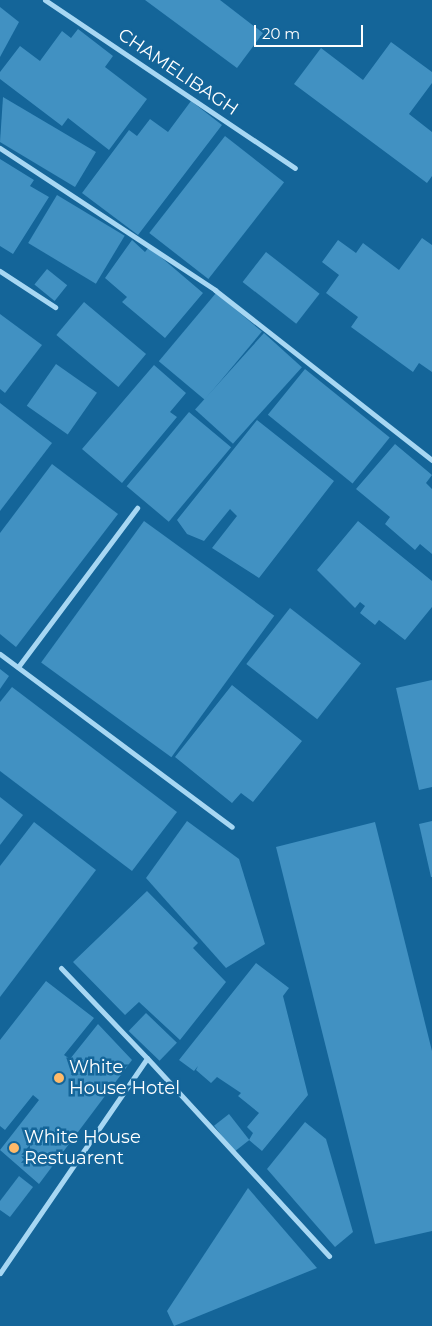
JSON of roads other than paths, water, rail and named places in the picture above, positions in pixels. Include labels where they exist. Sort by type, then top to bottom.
[{"type":"street","name":"CHAMELIBAGH","points":[[45,0],[295,168]]},
{"type":"street","points":[[0,148],[216,290],[432,460]]},
{"type":"street","points":[[0,271],[55,308]]},
{"type":"street","points":[[18,667],[137,508]]},
{"type":"street","points":[[0,654],[232,827]]},
{"type":"street","points":[[61,968],[147,1058],[329,1256]]},
{"type":"street","points":[[0,1273],[147,1058]]},
{"type":"place","name":"White House Hotel","points":[[59,1078]]},
{"type":"place","name":"White House Restuarent","points":[[14,1148]]}]
